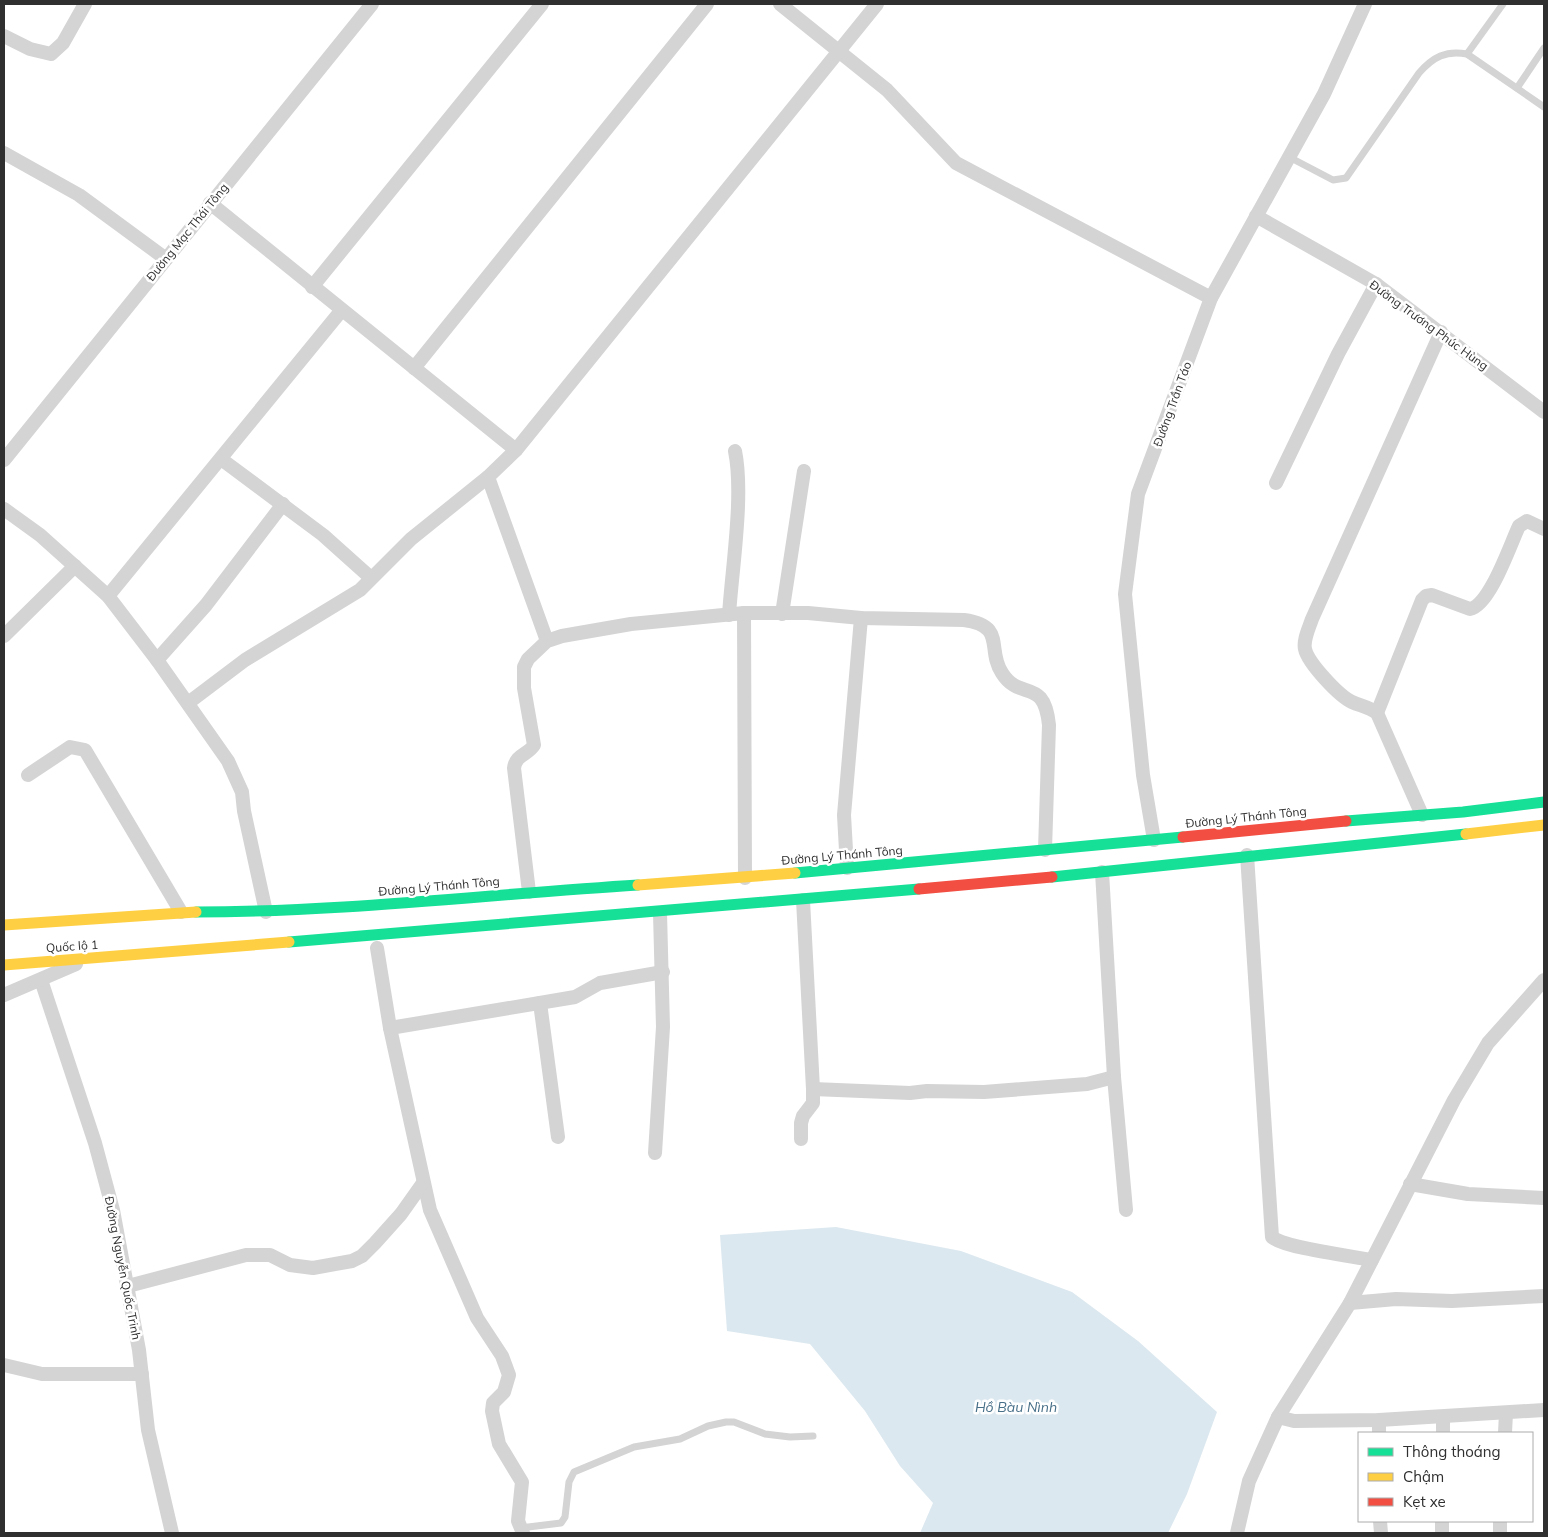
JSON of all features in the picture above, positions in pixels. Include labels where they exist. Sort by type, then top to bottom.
[{"type":"main road","name":"Đường Lý Thánh Tông","points":[[4,925],[181,912],[266,912],[746,878],[1045,850],[1100,858],[1154,840],[1544,802]]},
{"type":"main road","name":"Đường Lý Thánh Tông","points":[[143,954],[803,900],[1100,858],[1246,855],[1368,846],[1544,825]]},
{"type":"main road","name":"Quốc lộ 1","points":[[4,965],[143,954]]},
{"type":"street","points":[[4,36],[37,52],[52,54],[63,43],[85,4]]},
{"type":"street","name":"Đường Mạc Thái Tông","points":[[4,460],[372,4]]},
{"type":"street","points":[[312,287],[542,4]]},
{"type":"street","points":[[414,368],[707,4]]},
{"type":"street","points":[[780,4],[888,90],[956,163],[1211,298]]},
{"type":"street","points":[[188,703],[245,660],[353,595],[411,540],[488,477],[516,450],[877,4]]},
{"type":"street","name":"Đường Trần Táo","points":[[1154,840],[1143,775],[1125,594],[1128,559],[1138,494],[1211,298],[1324,94],[1365,4]]},
{"type":"street","points":[[4,153],[79,195],[166,259]]},
{"type":"street","points":[[210,204],[516,450]]},
{"type":"street","name":"Đường Trương Phúc Hùng","points":[[1256,216],[1376,284],[1544,412]]},
{"type":"street","points":[[1276,483],[1338,354],[1376,284]]},
{"type":"street","points":[[108,596],[341,311]]},
{"type":"street","points":[[1422,815],[1377,713],[1346,697],[1308,659],[1304,648],[1306,636],[1441,332]]},
{"type":"street","points":[[729,615],[738,466],[735,451]]},
{"type":"street","points":[[221,458],[323,535],[370,578]]},
{"type":"street","points":[[782,614],[804,471]]},
{"type":"street","points":[[488,477],[546,641]]},
{"type":"street","points":[[157,660],[206,605],[283,504]]},
{"type":"street","points":[[4,509],[40,535],[108,596],[157,660],[228,761],[242,792],[244,811],[266,912]]},
{"type":"street","points":[[1377,713],[1422,600],[1426,596],[1432,595],[1470,609],[1476,608],[1488,592],[1519,526],[1527,522],[1544,529]]},
{"type":"street","points":[[4,636],[75,566]]},
{"type":"street","points":[[744,613],[746,878]]},
{"type":"street","points":[[529,892],[514,768],[519,756],[534,745],[524,688],[524,667],[528,659],[546,641],[562,636],[631,624],[744,613],[808,613],[861,618],[964,620],[979,622],[987,628],[992,634],[1001,672],[1009,682],[1038,694],[1048,710],[1045,850]]},
{"type":"street","points":[[847,868],[844,815],[861,618]]},
{"type":"street","points":[[28,775],[70,747],[85,750],[181,912]]},
{"type":"street","points":[[1246,855],[1272,1237],[1276,1241],[1297,1246],[1372,1260]]},
{"type":"street","points":[[1100,858],[1114,1077],[1126,1210]]},
{"type":"street","points":[[801,1140],[801,1123],[813,1103],[814,1089],[803,900]]},
{"type":"street","points":[[655,1153],[663,1026],[660,913]]},
{"type":"street","points":[[377,948],[390,1028],[430,1210],[461,1283],[478,1318],[502,1356],[509,1375],[504,1392],[493,1404],[492,1411],[499,1444],[522,1482],[518,1522],[522,1530]]},
{"type":"street","points":[[4,995],[89,958]]},
{"type":"street","points":[[390,1028],[576,997],[600,983],[663,972]]},
{"type":"street","name":"Đường Nguyễn Quốc Trinh","points":[[41,980],[95,1143],[113,1210],[128,1286],[142,1374],[148,1430],[172,1533]]},
{"type":"street","points":[[1237,1533],[1249,1481],[1278,1417],[1350,1303],[1454,1100],[1488,1043],[1544,980]]},
{"type":"street","points":[[540,1003],[558,1138]]},
{"type":"street","points":[[814,1089],[910,1093],[927,1091],[984,1092],[1087,1084],[1114,1077]]},
{"type":"street","points":[[128,1286],[246,1255],[270,1255],[290,1264],[313,1268],[352,1261],[362,1256],[375,1243],[401,1214],[423,1183]]},
{"type":"street","points":[[1410,1184],[1468,1194],[1544,1198]]},
{"type":"street","points":[[1350,1303],[1396,1299],[1452,1301],[1544,1296]]},
{"type":"street","points":[[4,1365],[42,1374],[142,1374]]},
{"type":"street","points":[[1278,1417],[1294,1421],[1379,1426],[1443,1417],[1544,1410]]},
{"type":"street","points":[[1505,1432],[1506,1413]]},
{"type":"street","points":[[1443,1417],[1443,1432]]},
{"type":"lane","points":[[1467,54],[1503,4]]},
{"type":"lane","points":[[1517,88],[1544,48]]},
{"type":"lane","points":[[1288,157],[1333,180],[1346,178],[1418,73],[1429,61],[1454,52],[1467,54],[1544,107]]},
{"type":"lane","points":[[522,1530],[561,1523],[565,1517],[569,1482],[574,1472],[634,1447],[680,1439],[708,1426],[726,1422],[734,1422],[765,1434],[790,1438],[813,1436]]},
{"type":"water","name":"Hồ Bàu Nình","points":[[836,1227],[961,1251],[1072,1292],[1138,1341],[1217,1412],[1187,1494],[1168,1533],[920,1533],[933,1503],[900,1466],[865,1411],[810,1344],[727,1331],[720,1235]]},
{"type":"traffic: fast","points":[[1346,821],[1463,812],[1544,802]]},
{"type":"traffic: fast","points":[[1052,877],[1466,834]]},
{"type":"traffic: fast","points":[[795,873],[1183,837]]},
{"type":"traffic: fast","points":[[196,912],[362,906],[638,885]]},
{"type":"traffic: fast","points":[[289,942],[919,889]]},
{"type":"traffic: slow","points":[[1466,834],[1544,825]]},
{"type":"traffic: slow","points":[[638,885],[795,873]]},
{"type":"traffic: slow","points":[[4,925],[196,912]]},
{"type":"traffic: slow","points":[[4,965],[289,942]]},
{"type":"traffic: jam","points":[[1183,837],[1346,821]]},
{"type":"traffic: jam","points":[[919,889],[1052,877]]}]
